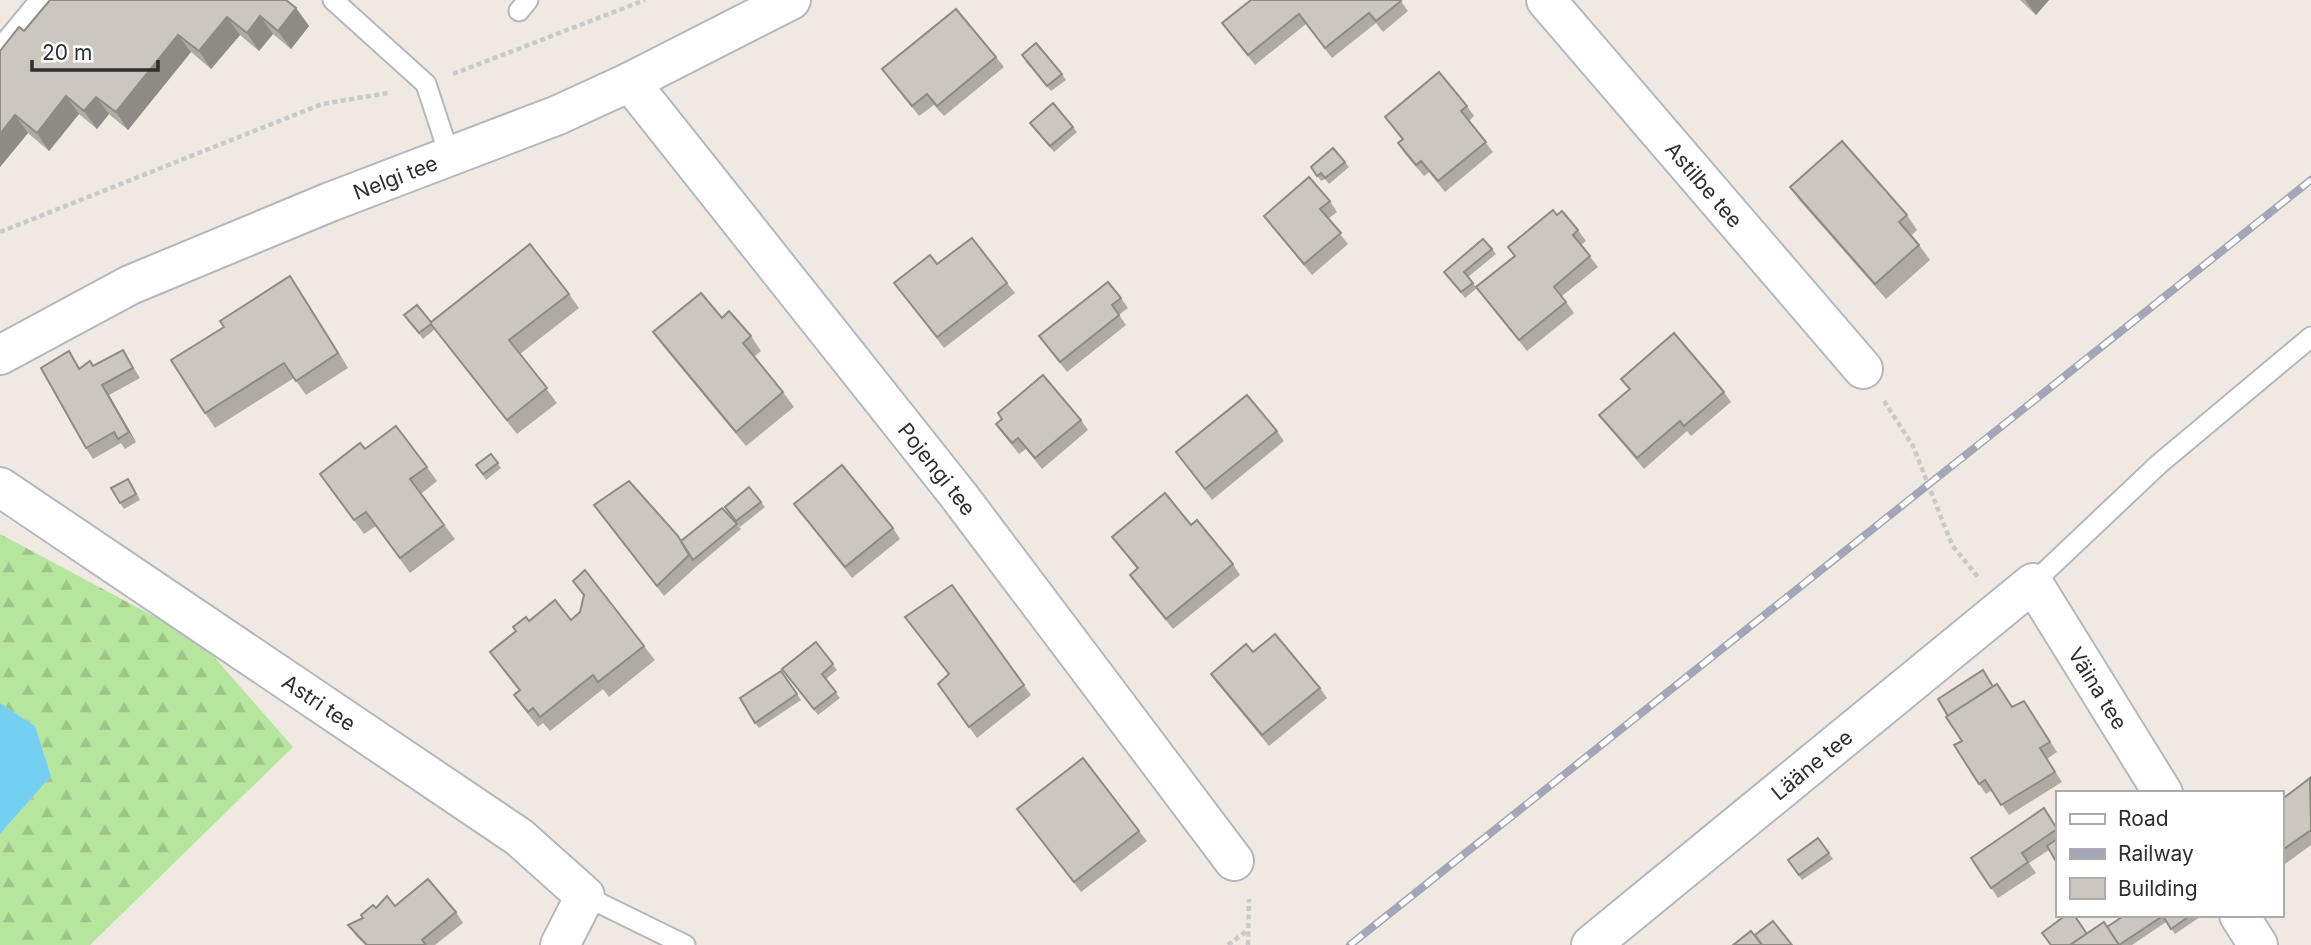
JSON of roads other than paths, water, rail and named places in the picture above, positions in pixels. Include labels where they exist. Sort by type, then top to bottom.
[{"type":"street","name":"Nelgi tee","points":[[0,355],[130,285],[630,82],[791,0]]},
{"type":"street","name":"Astilbe tee","points":[[1546,0],[1863,369]]},
{"type":"street","name":"Pojengi tee","points":[[630,82],[959,496],[1234,861]]},
{"type":"street","name":"Astri tee","points":[[0,487],[519,837],[585,895]]},
{"type":"street","name":"Lääne tee","points":[[1591,945],[2033,583]]},
{"type":"street","name":"Väina tee","points":[[2033,583],[2162,791]]},
{"type":"street","points":[[560,945],[585,895]]},
{"type":"street","points":[[2240,917],[2258,945]]},
{"type":"lane","points":[[2,46],[40,0]]},
{"type":"lane","points":[[333,0],[426,84],[450,157]]},
{"type":"lane","points":[[2033,583],[2160,464],[2311,337]]},
{"type":"lane","points":[[585,895],[685,945]]},
{"type":"water","points":[[0,703],[35,726],[51,776],[0,834]]},
{"type":"railway","points":[[1350,945],[2311,180]]}]
